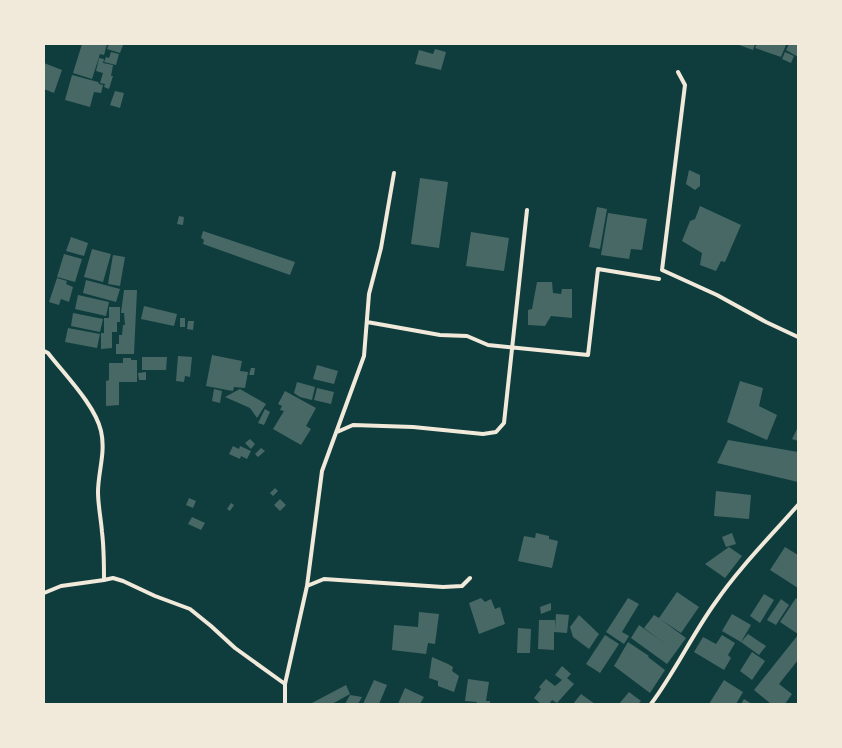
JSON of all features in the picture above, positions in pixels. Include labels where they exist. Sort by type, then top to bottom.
[{"type":"street","points":[[678,72],[685,85],[662,270],[717,295],[766,322],[798,337]]},
{"type":"street","points":[[285,704],[285,684],[307,586],[322,471],[364,356],[369,294],[381,248],[394,173]]},
{"type":"street","points":[[337,432],[353,425],[413,427],[483,434],[496,432],[504,423],[527,210]]},
{"type":"street","points":[[367,322],[440,335],[467,336],[488,345],[588,355],[598,269],[659,279]]},
{"type":"street","points":[[44,351],[48,353],[69,378],[88,404],[97,420],[101,432],[103,452],[98,492],[102,532],[104,580]]},
{"type":"street","points":[[651,704],[660,692],[686,647],[715,602],[744,565],[798,505]]},
{"type":"street","points":[[44,593],[61,586],[113,578],[155,596],[190,608],[235,648],[285,684]]},
{"type":"street","points":[[307,586],[324,579],[443,587],[462,586],[470,578]]},
{"type":"building","points":[[82,44],[107,44],[104,55],[100,54],[92,79],[73,73]]},
{"type":"building","points":[[109,44],[123,45],[120,53],[107,49]]},
{"type":"building","points":[[736,44],[755,44],[753,50]]},
{"type":"building","points":[[757,44],[786,45],[781,57],[755,48]]},
{"type":"building","points":[[789,44],[798,44],[798,57],[786,50]]},
{"type":"building","points":[[435,49],[446,52],[441,70],[415,64],[419,50],[433,54]]},
{"type":"building","points":[[111,52],[119,54],[116,65],[104,62],[106,57],[109,58]]},
{"type":"building","points":[[785,52],[794,56],[791,63],[782,59]]},
{"type":"building","points":[[99,58],[104,59],[103,63],[113,65],[111,76],[113,76],[109,89],[104,87],[105,84],[100,83],[103,73],[96,71]]},
{"type":"building","points":[[44,63],[62,70],[54,93],[44,89]]},
{"type":"building","points":[[72,75],[98,82],[99,84],[103,85],[101,93],[94,92],[90,107],[65,100]]},
{"type":"building","points":[[115,91],[124,93],[120,108],[110,105]]},
{"type":"building","points":[[689,170],[700,175],[700,186],[695,190],[686,184]]},
{"type":"building","points":[[420,178],[448,182],[439,248],[411,244]]},
{"type":"building","points":[[700,206],[741,225],[725,262],[721,261],[716,271],[700,265],[702,253],[682,241],[690,221],[695,219]]},
{"type":"building","points":[[597,207],[607,209],[600,249],[589,247]]},
{"type":"building","points":[[608,213],[647,219],[642,250],[631,249],[629,259],[601,255]]},
{"type":"building","points":[[179,216],[184,217],[183,225],[177,224]]},
{"type":"building","points":[[203,231],[295,262],[290,275],[203,244],[204,240],[201,238]]},
{"type":"building","points":[[471,232],[509,238],[504,271],[466,266]]},
{"type":"building","points":[[71,237],[88,243],[84,256],[66,251]]},
{"type":"building","points":[[92,249],[111,254],[103,282],[84,277]]},
{"type":"building","points":[[64,254],[82,259],[75,282],[57,277]]},
{"type":"building","points":[[113,255],[125,257],[120,286],[108,284]]},
{"type":"building","points":[[57,278],[67,281],[66,284],[73,287],[69,302],[61,299],[59,305],[49,302]]},
{"type":"building","points":[[86,280],[120,289],[116,302],[83,293]]},
{"type":"building","points":[[537,282],[552,282],[553,293],[561,294],[562,289],[572,289],[572,318],[551,316],[545,326],[528,325],[528,310],[532,309]]},
{"type":"building","points":[[124,290],[137,290],[134,354],[116,354],[116,344],[119,344],[119,335],[122,335],[123,325],[125,325],[124,313],[121,313]]},
{"type":"building","points":[[78,295],[109,302],[106,316],[75,309]]},
{"type":"building","points":[[144,306],[177,314],[174,326],[141,319]]},
{"type":"building","points":[[109,307],[120,307],[120,322],[117,322],[117,332],[112,332],[112,348],[101,349],[101,333],[104,333],[104,318],[109,318]]},
{"type":"building","points":[[73,313],[103,319],[100,332],[71,326]]},
{"type":"building","points":[[180,318],[185,318],[185,327],[180,327]]},
{"type":"building","points":[[188,321],[194,321],[193,330],[187,329]]},
{"type":"building","points":[[68,328],[100,334],[97,348],[65,342]]},
{"type":"building","points":[[212,355],[242,361],[240,371],[248,372],[245,388],[234,387],[233,391],[206,386]]},
{"type":"building","points":[[178,356],[192,357],[190,377],[185,376],[184,382],[176,381]]},
{"type":"building","points":[[142,357],[167,357],[166,370],[142,370]]},
{"type":"building","points":[[123,358],[137,360],[137,382],[119,382],[119,405],[106,406],[106,381],[109,380],[109,363],[123,363]]},
{"type":"building","points":[[317,365],[338,371],[334,384],[313,379]]},
{"type":"building","points":[[251,368],[255,368],[254,375],[249,375]]},
{"type":"building","points":[[146,372],[146,380],[139,380],[138,373]]},
{"type":"building","points":[[740,381],[763,388],[759,406],[777,415],[767,440],[727,422]]},
{"type":"building","points":[[297,382],[315,387],[312,400],[300,397],[294,393]]},
{"type":"building","points":[[317,388],[334,392],[331,404],[314,400]]},
{"type":"building","points":[[214,389],[222,391],[220,403],[212,401]]},
{"type":"building","points":[[240,389],[266,404],[257,418],[250,408],[225,397]]},
{"type":"building","points":[[285,391],[316,408],[306,426],[311,429],[301,445],[273,429],[284,411],[280,410],[282,406],[278,404]]},
{"type":"building","points":[[265,409],[270,412],[264,425],[258,423]]},
{"type":"building","points":[[798,427],[798,441],[792,439]]},
{"type":"building","points":[[250,439],[255,444],[251,449],[245,443]]},
{"type":"building","points":[[728,440],[798,452],[798,482],[717,463]]},
{"type":"building","points":[[233,446],[239,449],[240,446],[251,451],[247,459],[241,456],[240,459],[229,454]]},
{"type":"building","points":[[261,448],[265,451],[258,457],[255,454]]},
{"type":"building","points":[[275,488],[278,491],[273,496],[270,493]]},
{"type":"building","points":[[716,491],[751,495],[749,519],[714,516]]},
{"type":"building","points":[[189,498],[196,501],[193,508],[186,505]]},
{"type":"building","points":[[280,499],[286,505],[280,511],[274,505]]},
{"type":"building","points":[[231,503],[234,505],[230,511],[227,509]]},
{"type":"building","points":[[192,517],[205,523],[201,530],[188,524]]},
{"type":"building","points":[[536,533],[549,536],[549,539],[558,541],[552,568],[518,561],[524,536],[535,538]]},
{"type":"building","points":[[732,533],[736,544],[726,547],[722,537]]},
{"type":"building","points":[[729,547],[742,556],[725,578],[705,564]]},
{"type":"building","points":[[785,547],[798,555],[798,588],[770,570]]},
{"type":"building","points":[[677,592],[699,607],[681,633],[660,619],[686,638],[667,664],[631,638],[639,625],[665,644],[644,628],[654,615],[659,618]]},
{"type":"building","points":[[764,594],[774,600],[760,623],[750,616]]},
{"type":"building","points":[[481,598],[485,602],[491,599],[495,609],[500,607],[505,624],[479,634],[469,603]]},
{"type":"building","points":[[628,598],[639,604],[622,632],[629,636],[624,644],[606,632]]},
{"type":"building","points":[[796,598],[798,600],[798,634],[780,622]]},
{"type":"building","points":[[781,599],[789,605],[776,625],[767,620]]},
{"type":"building","points":[[551,603],[551,610],[541,614],[540,607]]},
{"type":"building","points":[[419,612],[439,614],[435,644],[428,643],[426,654],[392,650],[394,625],[418,627]]},
{"type":"building","points":[[556,614],[569,615],[567,633],[554,632],[554,650],[538,649],[539,620],[555,620],[555,629]]},
{"type":"building","points":[[732,614],[751,625],[741,642],[722,631]]},
{"type":"building","points":[[579,615],[599,634],[589,649],[573,637],[570,627]]},
{"type":"building","points":[[518,628],[531,629],[530,653],[517,653]]},
{"type":"building","points":[[748,634],[766,646],[759,655],[741,642]]},
{"type":"building","points":[[605,635],[619,644],[600,673],[586,664]]},
{"type":"building","points":[[722,635],[735,643],[728,655],[731,658],[724,670],[694,652],[703,637],[716,644]]},
{"type":"building","points":[[798,635],[798,660],[779,684],[792,694],[785,704],[771,704],[754,690]]},
{"type":"building","points":[[628,642],[649,656],[648,657],[665,670],[650,693],[614,666]]},
{"type":"building","points":[[752,652],[765,661],[752,680],[740,671]]},
{"type":"building","points":[[432,657],[453,667],[452,671],[459,676],[454,692],[438,686],[438,681],[429,678]]},
{"type":"building","points":[[562,666],[571,674],[567,678],[574,684],[557,703],[552,700],[549,704],[541,704],[534,698],[541,689],[539,687],[546,679],[555,686],[562,680],[555,675]]},
{"type":"building","points":[[468,679],[489,682],[486,701],[490,701],[490,704],[476,704],[477,702],[465,701]]},
{"type":"building","points":[[374,680],[387,685],[379,704],[363,704]]},
{"type":"building","points":[[724,680],[743,692],[736,704],[709,704]]},
{"type":"building","points":[[346,685],[350,694],[332,704],[310,704]]},
{"type":"building","points":[[405,688],[424,697],[420,704],[398,704]]},
{"type":"building","points":[[629,692],[641,701],[638,704],[619,704]]},
{"type":"building","points":[[581,694],[595,704],[573,704]]},
{"type":"building","points":[[350,695],[362,697],[358,704],[345,704]]},
{"type":"building","points":[[744,699],[752,704],[741,704]]}]
